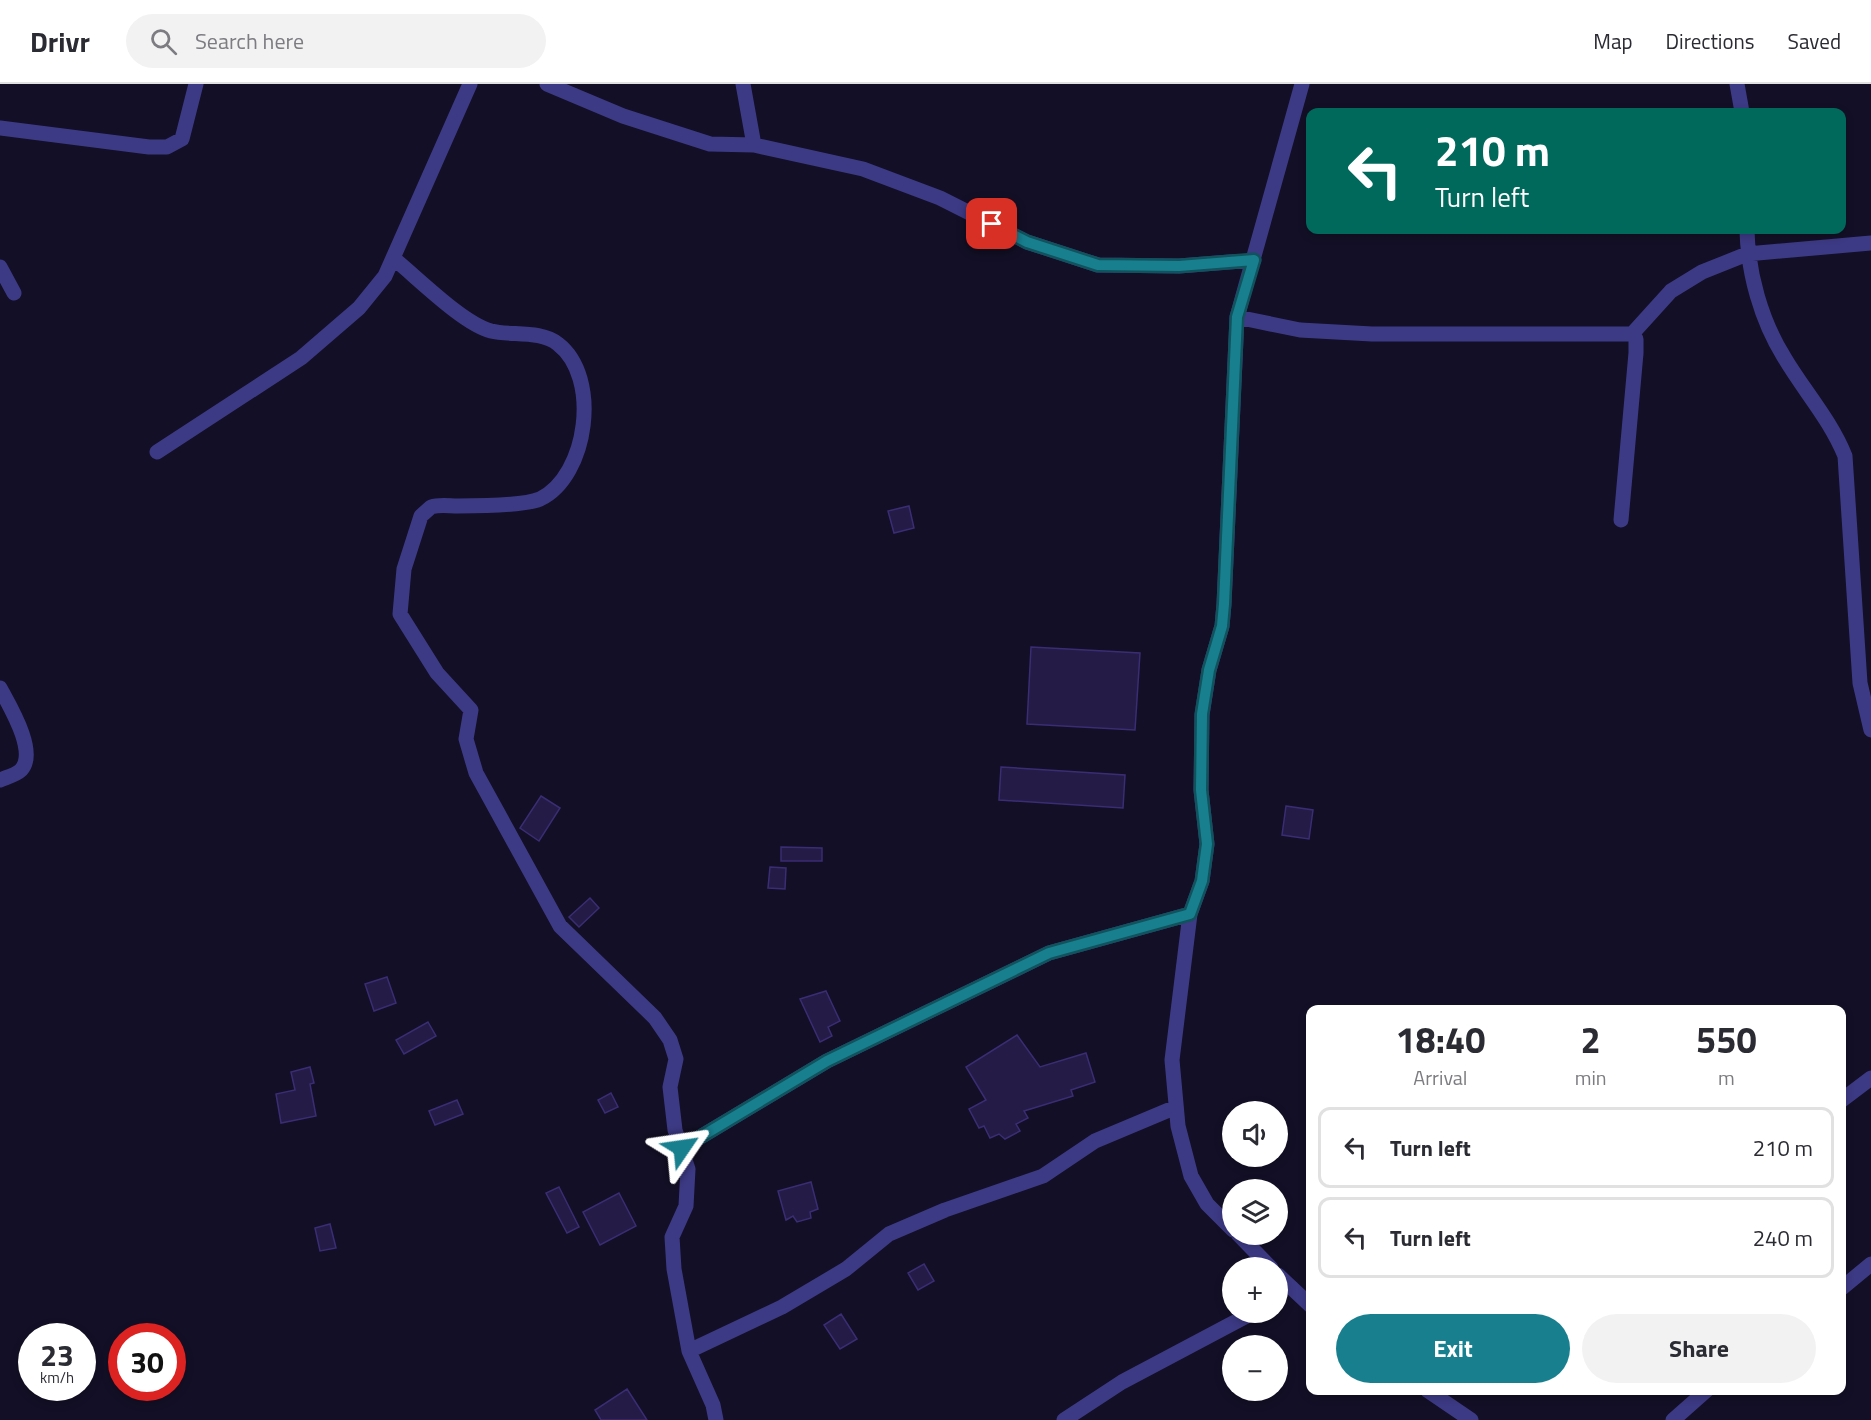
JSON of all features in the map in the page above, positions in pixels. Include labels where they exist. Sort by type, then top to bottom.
[{"type":"street","points":[[0,129],[149,147],[167,147],[182,139],[196,84]]},
{"type":"street","points":[[157,452],[301,358],[359,308],[385,276],[470,84]]},
{"type":"street","points":[[547,84],[623,116],[710,144],[754,145],[862,169],[940,198],[1027,242],[1098,265],[1179,266],[1254,260]]},
{"type":"street","points":[[743,84],[754,145]]},
{"type":"street","points":[[1222,1219],[1207,1204],[1191,1176],[1178,1126],[1172,1060],[1190,914],[1202,881],[1207,844],[1201,790],[1202,714],[1223,615],[1237,317],[1302,84]]},
{"type":"street","points":[[1737,84],[1742,108]]},
{"type":"street","points":[[1747,234],[1747,254],[1767,327],[1784,358],[1833,427],[1845,456],[1860,683],[1871,730]]},
{"type":"street","points":[[1237,317],[1300,330],[1372,334],[1632,334],[1671,291],[1702,272],[1747,254],[1871,243]]},
{"type":"street","points":[[393,258],[467,319],[490,331],[538,337],[557,342],[569,356],[580,379],[584,409],[579,453],[570,471],[557,487],[538,500],[486,506],[431,507],[421,516],[404,569],[400,614],[437,673],[471,710],[466,739],[476,773],[560,926],[655,1018],[670,1040],[675,1059],[670,1087],[675,1130],[688,1169],[688,1196],[672,1237],[674,1269],[689,1351],[713,1406],[716,1420]]},
{"type":"street","points":[[0,267],[14,293]]},
{"type":"street","points":[[1621,520],[1636,353],[1636,339],[1632,334]]},
{"type":"street","points":[[0,688],[16,719],[26,749],[25,765],[20,772],[0,780]]},
{"type":"street","points":[[682,1148],[827,1061],[1049,953],[1190,914]]},
{"type":"street","points":[[1846,1097],[1871,1078]]},
{"type":"street","points":[[689,1351],[782,1307],[846,1269],[889,1234],[945,1210],[1043,1176],[1095,1141],[1176,1107]]},
{"type":"street","points":[[1249,1245],[1260,1257]]},
{"type":"street","points":[[1846,1285],[1871,1264]]},
{"type":"street","points":[[1288,1288],[1306,1302]]},
{"type":"street","points":[[1064,1420],[1122,1382],[1233,1323]]},
{"type":"street","points":[[1434,1395],[1471,1420]]},
{"type":"street","points":[[1673,1420],[1701,1395]]},
{"type":"building","points":[[909,506],[914,528],[894,533],[888,511]]},
{"type":"building","points":[[1031,647],[1140,653],[1135,730],[1027,724]]},
{"type":"building","points":[[1001,767],[1125,775],[1123,808],[999,800]]},
{"type":"building","points":[[541,796],[560,808],[539,841],[520,828]]},
{"type":"building","points":[[1286,806],[1313,810],[1309,839],[1282,835]]},
{"type":"building","points":[[781,847],[822,848],[822,861],[781,861]]},
{"type":"building","points":[[770,867],[786,868],[785,889],[768,888]]},
{"type":"building","points":[[590,898],[599,908],[579,927],[569,917]]},
{"type":"building","points":[[387,977],[396,1003],[374,1011],[365,984]]},
{"type":"building","points":[[826,991],[840,1021],[828,1027],[832,1036],[820,1042],[800,999]]},
{"type":"building","points":[[428,1022],[436,1036],[404,1054],[396,1040]]},
{"type":"building","points":[[1017,1035],[1040,1067],[1086,1053],[1095,1082],[1071,1090],[1073,1096],[1024,1111],[1028,1118],[1016,1124],[1020,1131],[1005,1139],[999,1134],[990,1138],[984,1126],[979,1128],[969,1109],[986,1100],[966,1067]]},
{"type":"building","points":[[310,1067],[314,1083],[310,1084],[316,1116],[281,1123],[276,1094],[295,1090],[291,1072]]},
{"type":"building","points":[[611,1093],[618,1107],[605,1113],[598,1100]]},
{"type":"building","points":[[457,1100],[463,1114],[435,1125],[429,1111]]},
{"type":"building","points":[[811,1182],[818,1209],[810,1212],[811,1218],[797,1222],[793,1216],[786,1220],[778,1191]]},
{"type":"building","points":[[559,1187],[579,1227],[567,1233],[546,1193]]},
{"type":"building","points":[[619,1193],[636,1226],[600,1245],[583,1212]]},
{"type":"building","points":[[330,1224],[336,1248],[320,1251],[315,1228]]},
{"type":"building","points":[[924,1264],[934,1281],[918,1290],[908,1273]]},
{"type":"building","points":[[841,1314],[857,1339],[840,1349],[824,1325]]},
{"type":"building","points":[[627,1389],[647,1420],[601,1420],[595,1410]]},
{"type":"route","points":[[682,1148],[827,1061],[1049,953],[1190,914],[1202,881],[1207,844],[1201,790],[1202,714],[1209,670],[1222,626],[1224,604],[1237,317],[1254,260],[1179,266],[1098,265],[1027,242],[992,224]]}]
